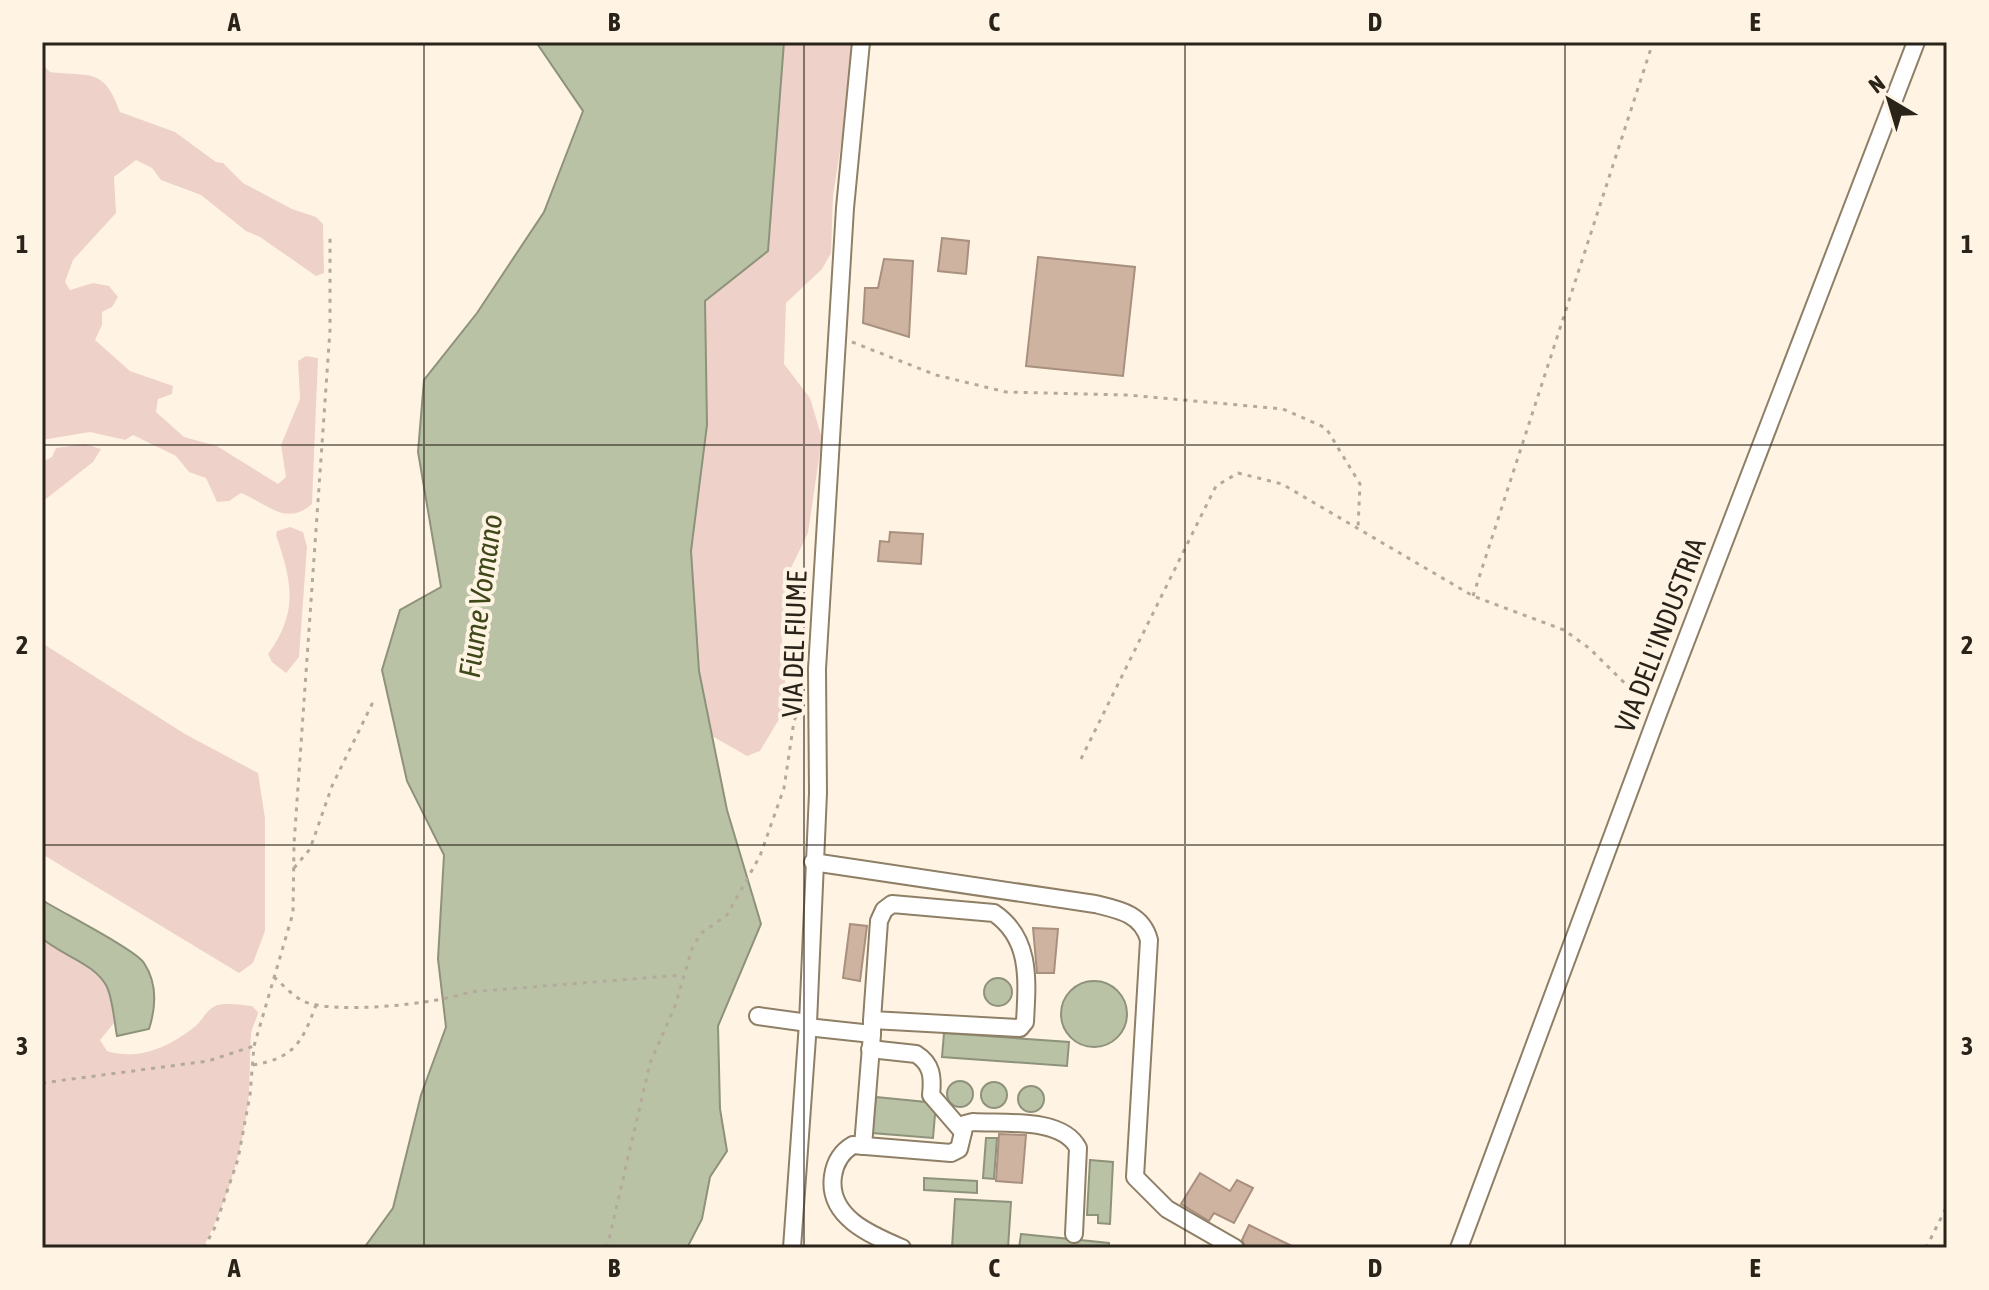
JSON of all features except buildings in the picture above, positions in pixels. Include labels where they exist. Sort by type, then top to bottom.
[{"type":"street","name":"VIA DEL FIUME","points":[[792,1248],[808,1025],[818,793],[817,669],[837,337],[861,42]]},
{"type":"street","name":"VIA DELL'INDUSTRIA","points":[[1459,1248],[1659,711],[1916,42]]},
{"type":"street","points":[[813,862],[1095,904],[1136,918],[1146,929],[1149,940],[1135,1177],[1167,1209],[1235,1248]]},
{"type":"street","points":[[758,1016],[871,1034],[1020,1028],[1025,1022],[1028,972],[1023,951],[1012,930],[994,913],[892,904],[884,910],[879,921],[871,1034],[863,1146]]},
{"type":"street","points":[[871,1034],[923,1058],[932,1071],[931,1095],[963,1132]]},
{"type":"street","points":[[902,1248],[873,1236],[850,1220],[834,1196],[836,1161],[853,1145],[951,1153],[959,1149],[965,1124],[973,1122],[1057,1128],[1067,1133],[1078,1148],[1074,1234]]},
{"type":"path","points":[[1473,596],[1653,42]]},
{"type":"path","points":[[204,1248],[215,1227],[238,1159],[254,1046],[293,913],[329,345],[330,238]]},
{"type":"path","points":[[837,337],[936,375],[1006,392],[1103,393],[1283,409],[1326,428],[1360,484],[1358,528]]},
{"type":"path","points":[[1081,759],[1179,555],[1216,486],[1238,473],[1282,484],[1473,596],[1564,630],[1589,648],[1642,701],[1659,711]]},
{"type":"path","points":[[607,1248],[650,1063],[700,934],[727,915],[760,856],[784,788],[794,721],[806,695]]},
{"type":"path","points":[[294,868],[310,849],[332,786],[373,702]]},
{"type":"path","points":[[274,977],[303,1002],[367,1008],[449,1000],[469,992],[684,974]]},
{"type":"path","points":[[253,1065],[282,1060],[306,1035],[317,1003]]},
{"type":"path","points":[[42,1083],[208,1061],[254,1046]]},
{"type":"path","points":[[1926,1248],[1947,1206]]},
{"type":"shaded area","points":[[784,42],[857,42],[833,196],[831,253],[822,269],[786,303],[784,364],[810,398],[822,438],[808,533],[790,570],[781,626],[787,706],[760,751],[747,756],[712,736],[699,671],[691,551],[707,425],[705,300],[768,250]]},
{"type":"shaded area","points":[[42,64],[50,72],[86,75],[102,81],[120,112],[175,132],[216,162],[223,163],[243,183],[292,209],[316,217],[323,224],[324,273],[316,276],[260,237],[246,231],[201,195],[161,180],[152,168],[136,160],[114,177],[116,213],[73,260],[65,282],[70,290],[93,283],[109,286],[118,297],[112,307],[102,312],[102,325],[95,340],[130,371],[173,386],[172,394],[158,399],[156,412],[184,437],[217,446],[278,484],[286,477],[281,445],[300,399],[298,361],[306,356],[318,358],[312,504],[303,511],[285,514],[241,493],[229,501],[217,502],[206,478],[189,472],[176,456],[133,435],[125,440],[90,432],[42,440]]},
{"type":"shaded area","points":[[85,444],[101,449],[93,462],[42,502],[42,462],[52,457],[56,448]]},
{"type":"shaded area","points":[[290,527],[303,532],[307,547],[299,657],[286,673],[272,662],[268,654],[285,624],[290,596],[276,535],[277,531]]},
{"type":"shaded area","points":[[42,643],[185,734],[258,773],[265,818],[265,931],[253,963],[239,973],[42,854]]},
{"type":"shaded area","points":[[42,938],[92,970],[105,984],[114,1023],[100,1040],[107,1051],[142,1053],[163,1046],[193,1028],[215,1006],[252,1006],[258,1012],[251,1033],[249,1097],[239,1151],[224,1201],[203,1248],[42,1248]]},
{"type":"water","name":"Fiume Vomano","points":[[536,42],[784,42],[768,251],[705,301],[707,425],[691,551],[699,671],[727,810],[761,924],[718,1026],[720,1109],[727,1151],[710,1177],[702,1219],[687,1248],[364,1248],[393,1208],[421,1095],[446,1027],[438,959],[444,855],[407,781],[382,670],[400,610],[441,587],[418,452],[424,380],[477,313],[544,212],[583,111]]},
{"type":"water","points":[[42,900],[113,941],[144,963],[152,979],[154,996],[149,1029],[117,1036],[111,998],[102,979],[86,965],[42,938]]},
{"type":"water","points":[[998,978],[1008,982],[1012,992],[1008,1002],[998,1006],[988,1002],[984,992],[988,982]]},
{"type":"water","points":[[1087,981],[1101,981],[1113,986],[1122,995],[1127,1014],[1125,1027],[1118,1038],[1101,1047],[1087,1047],[1075,1042],[1066,1033],[1061,1021],[1061,1007],[1066,995],[1075,986]]},
{"type":"water","points":[[944,1033],[1069,1042],[1067,1066],[942,1057]]},
{"type":"water","points":[[960,1081],[969,1085],[973,1094],[969,1103],[960,1107],[951,1103],[947,1094],[951,1085]]},
{"type":"water","points":[[994,1082],[1003,1086],[1007,1095],[1003,1104],[994,1108],[985,1104],[981,1095],[985,1086]]},
{"type":"water","points":[[1031,1086],[1040,1090],[1044,1099],[1040,1108],[1031,1112],[1022,1108],[1018,1099],[1022,1090]]},
{"type":"water","points":[[876,1097],[936,1103],[933,1138],[872,1133]]},
{"type":"water","points":[[986,1138],[997,1138],[994,1179],[983,1178]]},
{"type":"water","points":[[1090,1160],[1113,1162],[1110,1224],[1098,1223],[1098,1215],[1087,1215]]},
{"type":"water","points":[[924,1178],[977,1181],[977,1193],[924,1190]]},
{"type":"water","points":[[955,1199],[1011,1202],[1008,1248],[952,1248]]},
{"type":"water","points":[[1021,1234],[1109,1243],[1109,1248],[1019,1248]]}]
